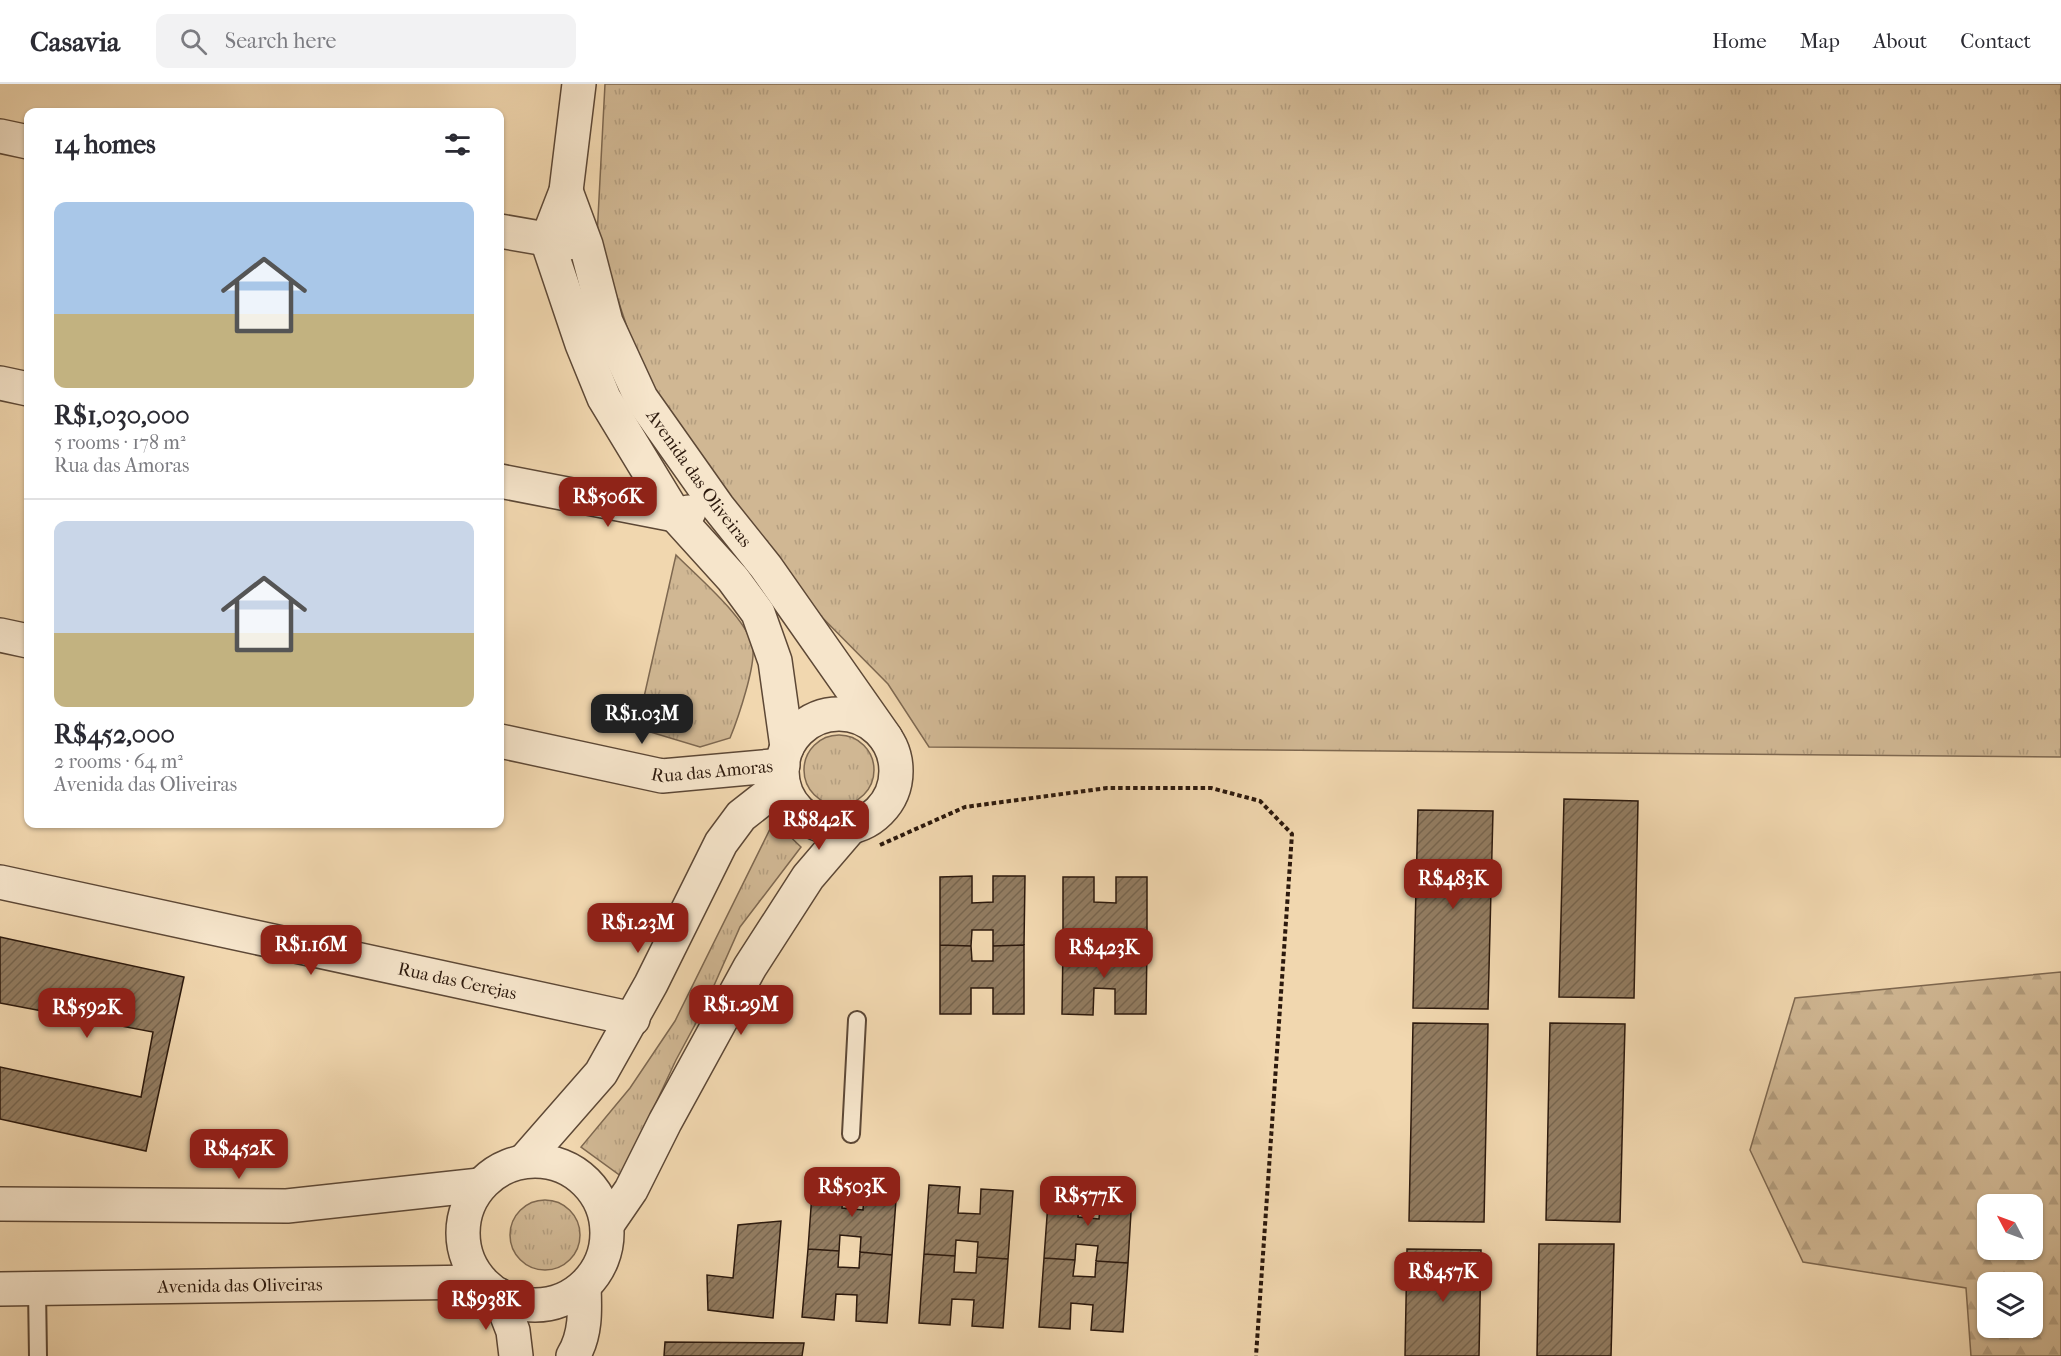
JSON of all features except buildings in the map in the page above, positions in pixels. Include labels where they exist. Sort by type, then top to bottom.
[{"type":"street","name":"Avenida das Oliveiras","points":[[579,84],[566,191],[546,240],[582,344],[604,398],[675,515],[733,579],[758,613],[775,661],[784,765],[795,807],[815,824],[861,838]]},
{"type":"street","points":[[0,136],[24,141]]},
{"type":"street","name":"Avenida das Oliveiras","points":[[566,191],[586,245],[606,322],[640,398],[718,507],[766,567],[886,738],[895,756],[897,776],[892,795],[882,810],[867,821],[861,838],[808,877],[750,967],[665,1122],[631,1190],[607,1225]]},
{"type":"street","points":[[504,232],[586,245]]},
{"type":"street","points":[[0,383],[24,388]]},
{"type":"street","points":[[504,481],[675,515],[718,507]]},
{"type":"street","points":[[0,635],[24,640]]},
{"type":"street","name":"Avenida das Oliveiras","points":[[524,1161],[601,1073],[633,1019],[721,843],[784,765],[799,731],[815,719],[834,714],[854,716],[872,724],[886,738]]},
{"type":"street","name":"Rua das Amoras","points":[[504,742],[662,776],[784,765]]},
{"type":"street","name":"Rua das Cerejas","points":[[0,882],[633,1019]]},
{"type":"street","name":"Avenida das Oliveiras","points":[[0,1289],[490,1289],[520,1304],[542,1305],[565,1299],[584,1287],[598,1269],[606,1248],[607,1225],[601,1203],[588,1183],[569,1168],[547,1161],[524,1161],[500,1169],[480,1185],[467,1208],[463,1234],[468,1259],[490,1289],[513,1330],[516,1356]]},
{"type":"street","name":"Avenida das Oliveiras","points":[[0,1204],[287,1206],[480,1185]]},
{"type":"street","points":[[573,1356],[579,1347],[585,1315],[584,1287]]},
{"type":"lane","points":[[850,1134],[857,1020]]},
{"type":"lane","points":[[37,1289],[38,1356]]},
{"type":"path","points":[[861,838],[965,807],[1107,788],[1210,788],[1260,801],[1292,834],[1256,1356]]},
{"type":"green space","points":[[605,84],[2061,84],[2061,757],[929,747],[888,684],[795,590],[691,449],[639,363],[597,237]]},
{"type":"green space","points":[[676,555],[740,621],[752,644],[753,652],[746,691],[730,738],[700,747],[637,728]]},
{"type":"green space","points":[[839,735],[852,738],[864,745],[871,757],[874,770],[871,783],[864,795],[852,802],[839,805],[826,802],[814,795],[807,783],[804,770],[807,757],[814,745],[826,738]]},
{"type":"green space","points":[[774,821],[801,847],[740,927],[704,1008],[676,1060],[640,1137],[625,1179],[581,1147],[630,1088],[675,1021]]},
{"type":"green space","points":[[2061,972],[2061,1356],[1971,1356],[1966,1288],[1803,1262],[1750,1150],[1795,998]]},
{"type":"green space","points":[[538,1200],[552,1200],[565,1206],[574,1215],[580,1228],[578,1248],[570,1260],[552,1270],[538,1270],[525,1264],[516,1255],[510,1242],[510,1228],[516,1215],[525,1206]]}]
